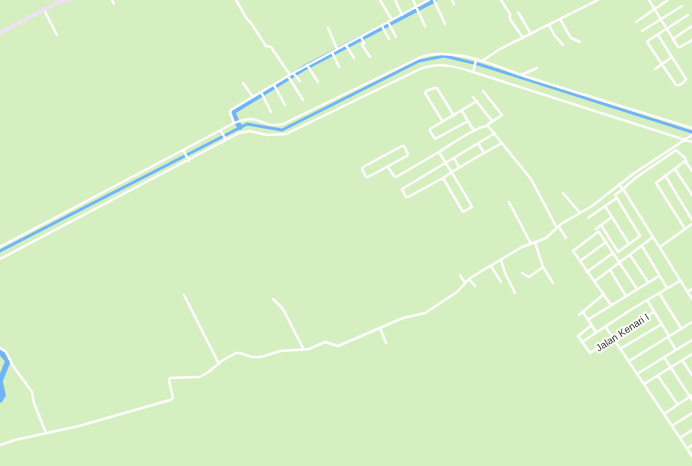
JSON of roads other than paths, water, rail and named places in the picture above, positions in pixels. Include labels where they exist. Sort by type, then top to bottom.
[{"type":"street","points":[[0,33],[59,2],[68,0]]},
{"type":"street","points":[[112,0],[114,4]]},
{"type":"street","points":[[236,0],[263,43],[266,46],[271,47],[303,100]]},
{"type":"street","points":[[380,0],[392,20]]},
{"type":"street","points":[[395,0],[402,15]]},
{"type":"street","points":[[413,0],[425,26]]},
{"type":"street","points":[[234,123],[230,110],[275,86],[337,49],[347,46],[429,0]]},
{"type":"street","points":[[434,0],[446,24]]},
{"type":"street","points":[[452,0],[454,4]]},
{"type":"street","points":[[501,0],[510,14],[510,19],[523,38]]},
{"type":"street","points":[[482,61],[500,50],[598,0]]},
{"type":"street","points":[[648,0],[678,47],[692,40]]},
{"type":"street","points":[[636,22],[668,0]]},
{"type":"street","points":[[642,31],[682,6]]},
{"type":"street","points":[[44,10],[57,35]]},
{"type":"street","points":[[518,12],[531,34]]},
{"type":"street","points":[[658,35],[686,79],[679,85],[676,85],[648,42],[658,35],[688,15]]},
{"type":"street","points":[[560,19],[571,38],[580,42]]},
{"type":"street","points":[[388,23],[396,37]]},
{"type":"street","points":[[549,25],[555,37],[563,45]]},
{"type":"street","points":[[673,39],[692,26]]},
{"type":"street","points":[[382,27],[389,40]]},
{"type":"street","points":[[328,28],[337,49]]},
{"type":"street","points":[[361,38],[364,43],[362,45],[370,57]]},
{"type":"street","points":[[347,46],[354,58]]},
{"type":"street","points":[[332,53],[339,67]]},
{"type":"street","points":[[0,247],[183,150],[222,132],[234,123],[244,119],[250,119],[269,125],[283,124],[423,56],[434,54],[446,54],[482,61],[520,75],[692,128]]},
{"type":"street","points":[[655,69],[672,57]]},
{"type":"street","points":[[473,70],[476,60]]},
{"type":"street","points":[[0,259],[226,139],[245,131],[267,136],[286,134],[426,67],[442,65],[473,70],[688,139],[692,142]]},
{"type":"street","points":[[308,66],[318,82]]},
{"type":"street","points":[[520,75],[537,68]]},
{"type":"street","points":[[294,74],[300,81]]},
{"type":"street","points":[[243,83],[252,97]]},
{"type":"street","points":[[275,86],[285,105]]},
{"type":"street","points":[[444,122],[425,93],[426,92],[437,88],[454,116]]},
{"type":"street","points":[[388,167],[394,176],[396,176],[501,116],[501,113],[483,91]]},
{"type":"street","points":[[262,93],[271,112]]},
{"type":"street","points":[[473,97],[492,120]]},
{"type":"street","points":[[468,121],[435,139],[430,130],[477,102]]},
{"type":"street","points":[[462,111],[474,131]]},
{"type":"street","points":[[486,125],[490,127],[531,179],[558,227],[566,238]]},
{"type":"street","points":[[222,132],[226,139]]},
{"type":"street","points":[[495,133],[402,188],[406,197],[443,178],[459,167],[502,143]]},
{"type":"street","points":[[0,445],[79,426],[170,400],[172,398],[170,378],[199,377],[207,373],[223,360],[236,353],[252,357],[261,357],[280,351],[304,350],[312,348],[323,342],[338,346],[403,318],[425,313],[457,292],[469,279],[531,244],[546,238],[558,227],[692,135]]},
{"type":"street","points":[[478,143],[484,153]]},
{"type":"street","points":[[588,218],[616,198],[615,195],[634,179],[676,150],[682,143]]},
{"type":"street","points":[[403,146],[408,155],[388,167],[368,177],[366,177],[362,169],[362,167],[403,146]]},
{"type":"street","points":[[183,150],[188,160]]},
{"type":"street","points":[[676,150],[685,158],[692,171]]},
{"type":"street","points":[[439,152],[472,207],[462,211],[443,178]]},
{"type":"street","points":[[454,158],[459,167]]},
{"type":"street","points":[[685,229],[656,183],[686,161]]},
{"type":"street","points":[[675,169],[692,194]]},
{"type":"street","points":[[664,176],[692,220]]},
{"type":"street","points":[[619,184],[692,299]]},
{"type":"street","points":[[563,193],[580,213]]},
{"type":"street","points":[[601,225],[618,252],[640,236],[616,198]]},
{"type":"street","points":[[509,202],[531,244]]},
{"type":"street","points":[[605,206],[629,244]]},
{"type":"street","points":[[596,229],[612,218]]},
{"type":"street","points":[[660,247],[692,224]]},
{"type":"street","points":[[611,305],[573,251],[598,232],[620,262],[637,289]]},
{"type":"street","points":[[595,281],[653,237]]},
{"type":"street","points":[[535,242],[543,267],[553,283]]},
{"type":"street","points":[[580,261],[606,242]]},
{"type":"street","points":[[642,246],[667,288]]},
{"type":"street","points":[[587,272],[613,253]]},
{"type":"street","points":[[630,255],[648,282]]},
{"type":"street","points":[[501,260],[505,273],[515,293]]},
{"type":"street","points":[[491,266],[501,282]]},
{"type":"street","points":[[522,273],[526,276],[531,276],[543,267]]},
{"type":"street","points":[[610,270],[626,296]]},
{"type":"street","points":[[460,275],[465,283]]},
{"type":"street","points":[[589,319],[659,276]]},
{"type":"street","points":[[469,279],[475,286]]},
{"type":"street","points":[[592,325],[578,335],[582,342],[605,326],[680,281]]},
{"type":"street","points":[[687,292],[692,289]]},
{"type":"street","points":[[659,293],[681,328]]},
{"type":"street","points":[[579,316],[604,294]]},
{"type":"street","points":[[184,295],[219,364]]},
{"type":"street","points":[[273,299],[286,314],[304,350]]},
{"type":"street","points":[[647,300],[676,350]]},
{"type":"street","points":[[583,312],[589,319],[596,332]]},
{"type":"street","name":"Jalan Kenari I","points":[[582,342],[590,353],[654,312]]},
{"type":"street","points":[[629,361],[692,322]]},
{"type":"street","points":[[620,349],[662,324]]},
{"type":"street","points":[[605,326],[692,456]]},
{"type":"street","points":[[380,328],[386,342]]},
{"type":"street","points":[[637,374],[692,340]]},
{"type":"street","points":[[0,348],[6,352],[13,366],[32,392],[46,433]]},
{"type":"street","points":[[644,384],[692,354]]},
{"type":"street","points":[[664,357],[670,368],[691,396],[692,400]]},
{"type":"street","points":[[682,360],[692,375]]},
{"type":"street","points":[[658,376],[678,405]]},
{"type":"street","points":[[664,414],[691,396]]},
{"type":"street","points":[[672,426],[692,413]]},
{"type":"street","points":[[680,438],[692,430]]},
{"type":"street","points":[[687,449],[692,445]]},
{"type":"waterway","points":[[236,120],[233,113],[234,111],[304,68],[434,0]]},
{"type":"waterway","points":[[0,251],[247,124],[282,130],[419,61],[444,56],[478,64],[692,132]]},
{"type":"waterway","points":[[0,351],[8,361],[0,381]]},
{"type":"waterway","points":[[0,381],[3,395],[0,400]]}]
